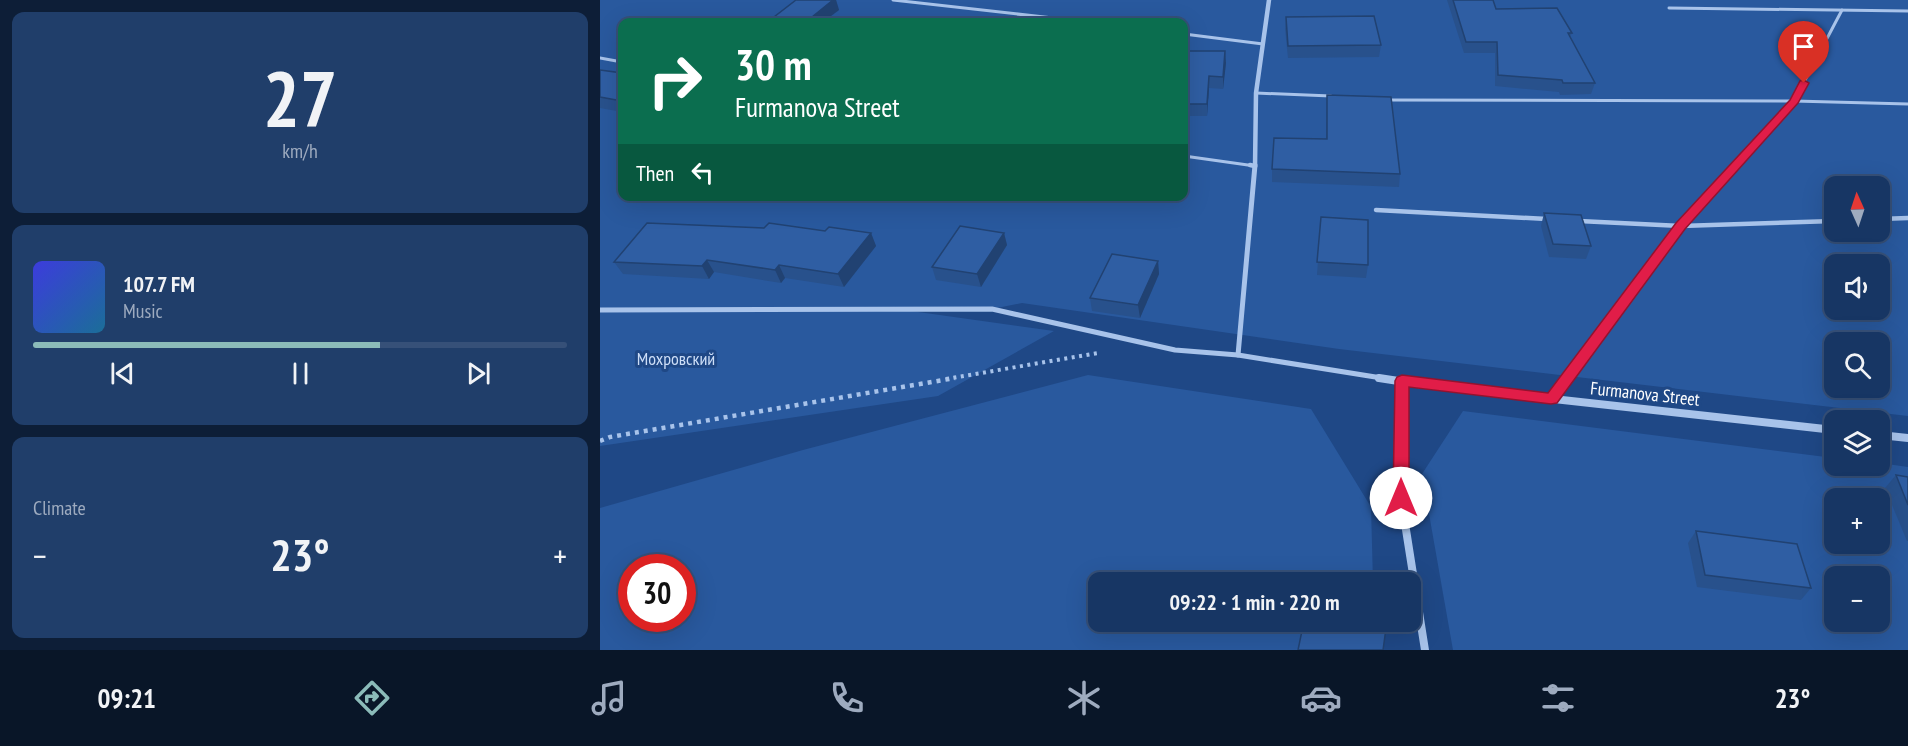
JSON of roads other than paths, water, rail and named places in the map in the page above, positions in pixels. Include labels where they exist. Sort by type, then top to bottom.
[{"type":"street","points":[[1238,355],[1254,166],[1256,93],[1269,0]]},
{"type":"street","name":"Furmanova Street","points":[[600,310],[992,309],[1175,350],[1238,355],[1402,381],[1824,429]]},
{"type":"street","points":[[1402,381],[1401,498],[1425,650]]},
{"type":"street","points":[[1890,436],[1908,438]]},
{"type":"lane","points":[[893,0],[1053,18]]},
{"type":"lane","points":[[1669,8],[1908,11]]},
{"type":"lane","points":[[1551,399],[1681,226],[1794,101],[1842,10]]},
{"type":"lane","points":[[1188,35],[1263,44]]},
{"type":"lane","points":[[600,58],[618,61]]},
{"type":"lane","points":[[1256,93],[1337,97]]},
{"type":"lane","points":[[1383,100],[1794,101],[1908,104]]},
{"type":"lane","points":[[1188,157],[1254,166]]},
{"type":"lane","points":[[1376,210],[1552,219]]},
{"type":"lane","points":[[1890,219],[1908,218]]},
{"type":"lane","points":[[1575,221],[1681,226],[1824,221]]},
{"type":"park label","name":"Мохровский","points":[[676,359]]}]
